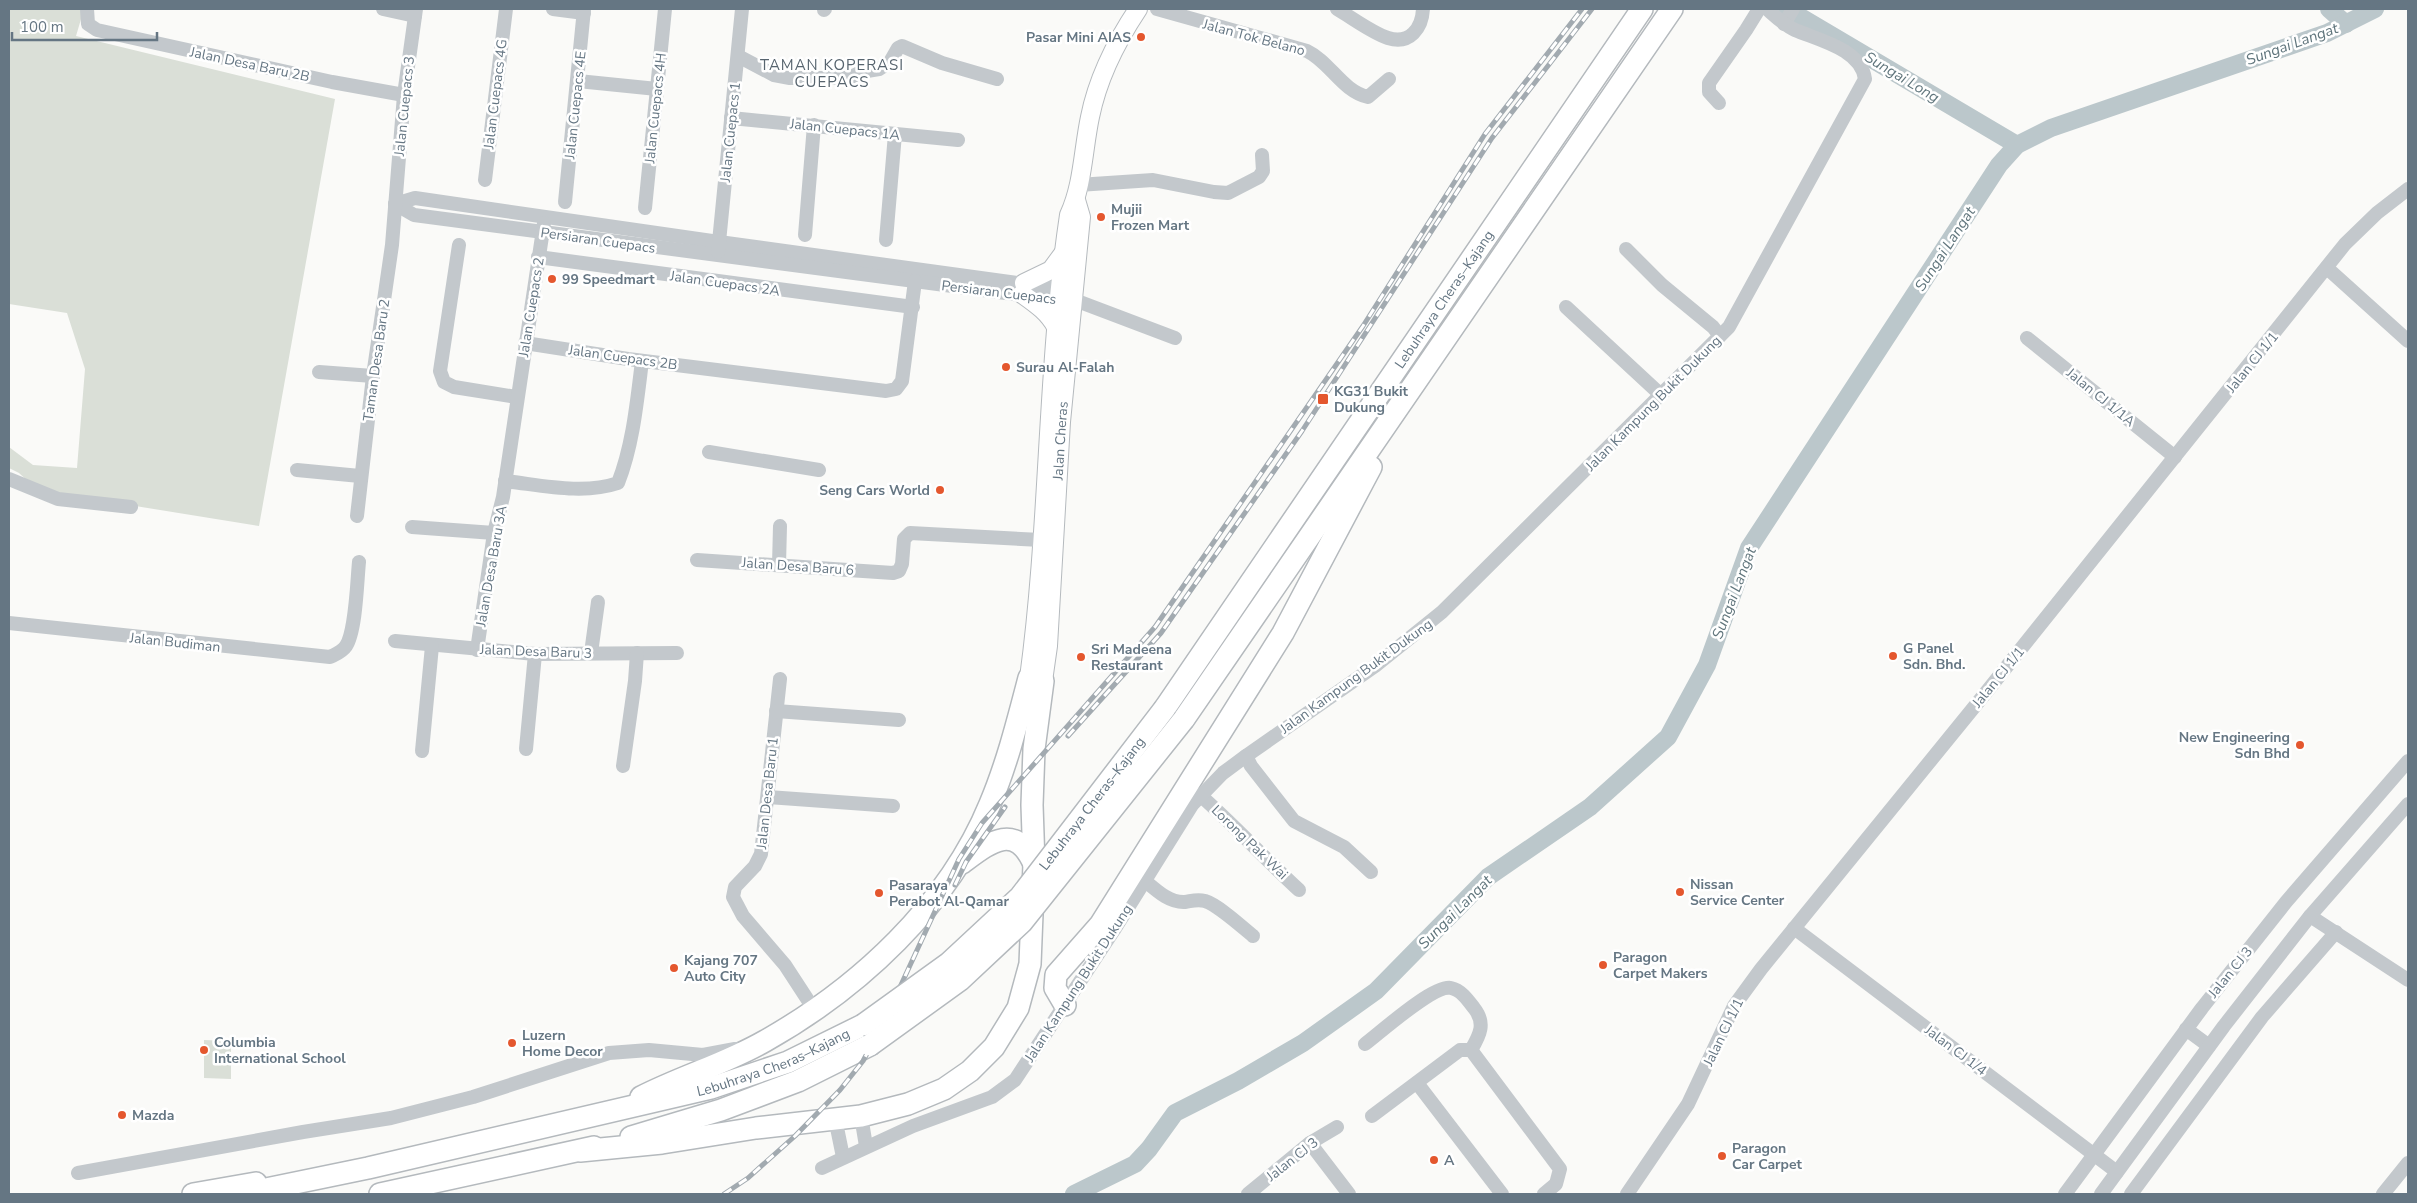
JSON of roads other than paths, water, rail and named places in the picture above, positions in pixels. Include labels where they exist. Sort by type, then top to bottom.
[{"type":"highway","name":"Lebuhraya Cheras–Kajang","points":[[242,1194],[368,1168],[711,1088],[867,1035],[1020,897],[1165,708],[1642,9]]},
{"type":"highway","name":"Lebuhraya Cheras–Kajang","points":[[380,1194],[580,1151],[730,1107],[798,1081],[867,1035],[960,980],[1022,922],[1184,719],[1672,9]]},
{"type":"highway","points":[[1065,1005],[1055,988],[1056,975],[1100,925],[1283,633],[1418,379]]},
{"type":"highway","points":[[580,1151],[662,1143],[756,1128],[861,1116],[908,1104],[944,1089],[970,1071],[994,1047],[1018,1008],[1030,964],[1034,864],[1032,805],[1036,680]]},
{"type":"highway","points":[[619,1108],[675,1079],[722,1063],[766,1041],[815,1011],[875,963],[919,916],[957,866],[990,806],[1019,717],[1036,680]]},
{"type":"highway","points":[[990,806],[995,816],[1010,828],[1019,825],[1026,817],[1032,805]]},
{"type":"highway","points":[[957,866],[992,841],[1007,838],[1020,843],[1028,851],[1034,864]]},
{"type":"highway","points":[[193,1194],[275,1179],[368,1168]]},
{"type":"main road","name":"Jalan Cheras","points":[[1036,680],[1048,646],[1061,422],[1065,251],[1069,215],[1077,193],[1089,118],[1100,80],[1121,34],[1137,9]]},
{"type":"main road","name":"Jalan Cheras","points":[[1036,680],[1042,540],[1056,327],[1081,217],[1077,193]]},
{"type":"main road","points":[[1056,327],[1051,317],[1023,289],[1051,270],[1065,251]]},
{"type":"street","name":"Jalan Desa Baru 2B","points":[[87,9],[88,24],[97,30],[332,82],[404,95]]},
{"type":"street","points":[[388,9],[415,13]]},
{"type":"street","name":"Jalan Cuepacs 4G","points":[[485,180],[506,9]]},
{"type":"street","points":[[553,9],[584,11]]},
{"type":"street","name":"Jalan Cuepacs 4H","points":[[645,208],[665,9]]},
{"type":"street","name":"Jalan Cuepacs 1","points":[[719,249],[742,9]]},
{"type":"street","name":"Jalan Tok Belano","points":[[1157,9],[1307,51],[1316,55],[1352,91],[1363,96],[1368,97],[1389,79]]},
{"type":"street","points":[[1337,9],[1388,39],[1403,38],[1414,34],[1422,23],[1423,9]]},
{"type":"street","points":[[1719,103],[1709,92],[1709,83],[1746,30],[1758,9]]},
{"type":"street","points":[[1767,9],[1788,17]]},
{"type":"street","name":"Jalan Cuepacs 4E","points":[[564,202],[584,11]]},
{"type":"street","name":"Jalan Cuepacs 3","points":[[395,204],[404,95],[415,13]]},
{"type":"street","name":"Jalan Kampung Bukit Dukung","points":[[822,1168],[866,1146],[913,1126],[992,1097],[1015,1080],[1200,795],[1246,756],[1375,666],[1442,612],[1729,327],[1866,79],[1864,70],[1854,58],[1788,17]]},
{"type":"street","points":[[738,56],[774,75],[790,78],[849,78],[862,72],[879,69],[890,62],[898,48],[902,46],[942,63],[997,79]]},
{"type":"street","points":[[578,81],[657,89]]},
{"type":"street","name":"Jalan Cuepacs 1A","points":[[732,118],[958,140]]},
{"type":"street","points":[[805,235],[814,125]]},
{"type":"street","points":[[886,240],[895,134]]},
{"type":"street","points":[[1077,193],[1153,180],[1228,193],[1259,177],[1263,171],[1262,155]]},
{"type":"street","name":"Jalan CJ 1/1","points":[[1628,1194],[1688,1104],[1737,1001],[2345,244],[2368,221],[2408,190]]},
{"type":"street","name":"Persiaran Cuepacs","points":[[395,204],[415,198],[914,281],[1023,289]]},
{"type":"street","name":"Persiaran Cuepacs","points":[[395,204],[414,215],[542,232],[719,249],[1064,296],[1176,338]]},
{"type":"street","name":"Taman Desa Baru 2","points":[[356,516],[372,376],[392,245],[395,204]]},
{"type":"street","name":"Jalan Cuepacs 2","points":[[505,481],[516,396],[544,218]]},
{"type":"street","points":[[459,245],[440,371],[444,382],[454,387],[516,396]]},
{"type":"street","points":[[1626,250],[1662,285],[1713,327],[1720,336]]},
{"type":"street","name":"Jalan Cuepacs 2A","points":[[538,257],[913,307]]},
{"type":"street","points":[[2327,268],[2408,341]]},
{"type":"street","points":[[913,307],[914,281]]},
{"type":"street","name":"Jalan Cuepacs 2B","points":[[525,343],[720,371],[886,392],[896,389],[902,381],[913,307]]},
{"type":"street","points":[[1566,307],[1661,395]]},
{"type":"street","name":"Jalan CJ 1/1A","points":[[2027,338],[2175,457]]},
{"type":"street","points":[[505,481],[563,488],[606,487],[618,483],[623,469],[636,407],[642,360]]},
{"type":"street","points":[[319,372],[372,376]]},
{"type":"street","points":[[709,452],[819,470]]},
{"type":"street","points":[[297,470],[360,476]]},
{"type":"street","points":[[9,480],[58,500],[132,507]]},
{"type":"street","name":"Jalan Desa Baru 3A","points":[[477,650],[494,533],[505,481]]},
{"type":"street","points":[[779,565],[780,526]]},
{"type":"street","points":[[412,527],[494,533]]},
{"type":"street","name":"Jalan Desa Baru 6","points":[[697,560],[893,573],[899,571],[902,564],[904,539],[910,533],[1042,540]]},
{"type":"street","name":"Jalan Budiman","points":[[9,623],[330,657],[341,652],[347,645],[351,634],[358,562]]},
{"type":"street","points":[[591,654],[598,602]]},
{"type":"street","name":"Jalan Desa Baru 3","points":[[395,641],[432,646],[535,654],[677,653]]},
{"type":"street","points":[[422,750],[432,646]]},
{"type":"street","points":[[623,766],[637,653]]},
{"type":"street","points":[[526,749],[535,654]]},
{"type":"street","name":"Jalan Desa Baru 1","points":[[780,680],[761,854],[756,866],[735,887],[733,897],[743,916],[785,965],[815,1011]]},
{"type":"street","points":[[776,711],[899,720]]},
{"type":"street","points":[[1246,756],[1251,766],[1294,822],[1344,847],[1371,872]]},
{"type":"street","name":"Jalan CJ 3","points":[[2065,1194],[2093,1153],[2186,1029],[2286,902],[2408,761]]},
{"type":"street","name":"Lorong Pak Wai","points":[[1200,795],[1243,833],[1274,867],[1299,890]]},
{"type":"street","points":[[768,797],[893,806]]},
{"type":"street","name":"Jalan CJ 3","points":[[2101,1194],[2209,1046],[2310,916],[2408,804]]},
{"type":"street","points":[[1144,880],[1164,896],[1174,900],[1184,902],[1195,899],[1207,901],[1253,936]]},
{"type":"street","points":[[2310,916],[2408,980]]},
{"type":"street","name":"Jalan CJ 1/4","points":[[1794,928],[2118,1172]]},
{"type":"street","points":[[2131,1194],[2262,1018],[2336,932]]},
{"type":"street","points":[[1365,1044],[1434,991],[1450,987],[1460,992],[1476,1010],[1482,1022],[1480,1034],[1471,1050]]},
{"type":"street","points":[[2186,1029],[2209,1046]]},
{"type":"street","points":[[78,1172],[391,1118],[473,1097],[574,1063],[626,1050],[703,1055],[766,1041]]},
{"type":"street","points":[[1372,1116],[1460,1050],[1471,1050],[1480,1058],[1560,1169],[1556,1184],[1544,1194]]},
{"type":"street","points":[[1417,1083],[1502,1194]]},
{"type":"street","points":[[861,1116],[866,1146]]},
{"type":"street","points":[[835,1118],[843,1157]]},
{"type":"street","name":"Jalan CJ 3","points":[[1254,1192],[1310,1143],[1337,1127]]},
{"type":"street","points":[[1310,1143],[1349,1194]]},
{"type":"street","points":[[2383,1194],[2408,1163]]},
{"type":"waterway","name":"Sungai Long","points":[[1787,9],[2017,145]]},
{"type":"waterway","points":[[2329,9],[2346,24]]},
{"type":"waterway","name":"Sungai Langat","points":[[1074,1194],[1135,1164],[1149,1149],[1175,1113],[1238,1081],[1303,1043],[1376,991],[1488,877],[1590,807],[1668,737],[1707,665],[1749,548],[1999,165],[2017,145],[2051,128],[2327,33],[2375,9]]},
{"type":"railway","points":[[724,1194],[748,1178],[795,1136],[840,1090],[863,1061],[883,1024],[959,859],[982,823],[1155,627],[1363,326],[1485,134],[1582,9]]},
{"type":"railway","points":[[1068,736],[1161,633],[1302,431],[1492,138],[1592,9]]},
{"type":"railway","points":[[955,885],[966,862],[1005,807]]},
{"type":"place","name":"Pasar Mini AIAS","points":[[1141,37]]},
{"type":"place","name":"Mujii Frozen Mart","points":[[1101,217]]},
{"type":"place","name":"99 Speedmart","points":[[552,279]]},
{"type":"place","name":"Surau Al-Falah","points":[[1006,367]]},
{"type":"place","name":"KG31 Bukit Dukung","points":[[1323,399]]},
{"type":"place","name":"Seng Cars World","points":[[940,490]]},
{"type":"place","name":"G Panel Sdn. Bhd.","points":[[1893,656]]},
{"type":"place","name":"Sri Madeena Restaurant","points":[[1081,657]]},
{"type":"place","name":"New Engineering Sdn Bhd","points":[[2300,745]]},
{"type":"place","name":"Nissan Service Center","points":[[1680,892]]},
{"type":"place","name":"Pasaraya Perabot Al-Qamar","points":[[879,893]]},
{"type":"place","name":"Paragon Carpet Makers","points":[[1603,965]]},
{"type":"place","name":"Kajang 707 Auto City","points":[[674,968]]},
{"type":"place","name":"Luzern Home Decor","points":[[512,1043]]},
{"type":"place","name":"Columbia International School","points":[[204,1050]]},
{"type":"place","name":"Mazda","points":[[122,1115]]},
{"type":"place","name":"Paragon Car Carpet","points":[[1722,1156]]},
{"type":"place","name":"A","points":[[1434,1160]]},
{"type":"district","name":"TAMAN KOPERASI CUEPACS","points":[[832,74]]}]
